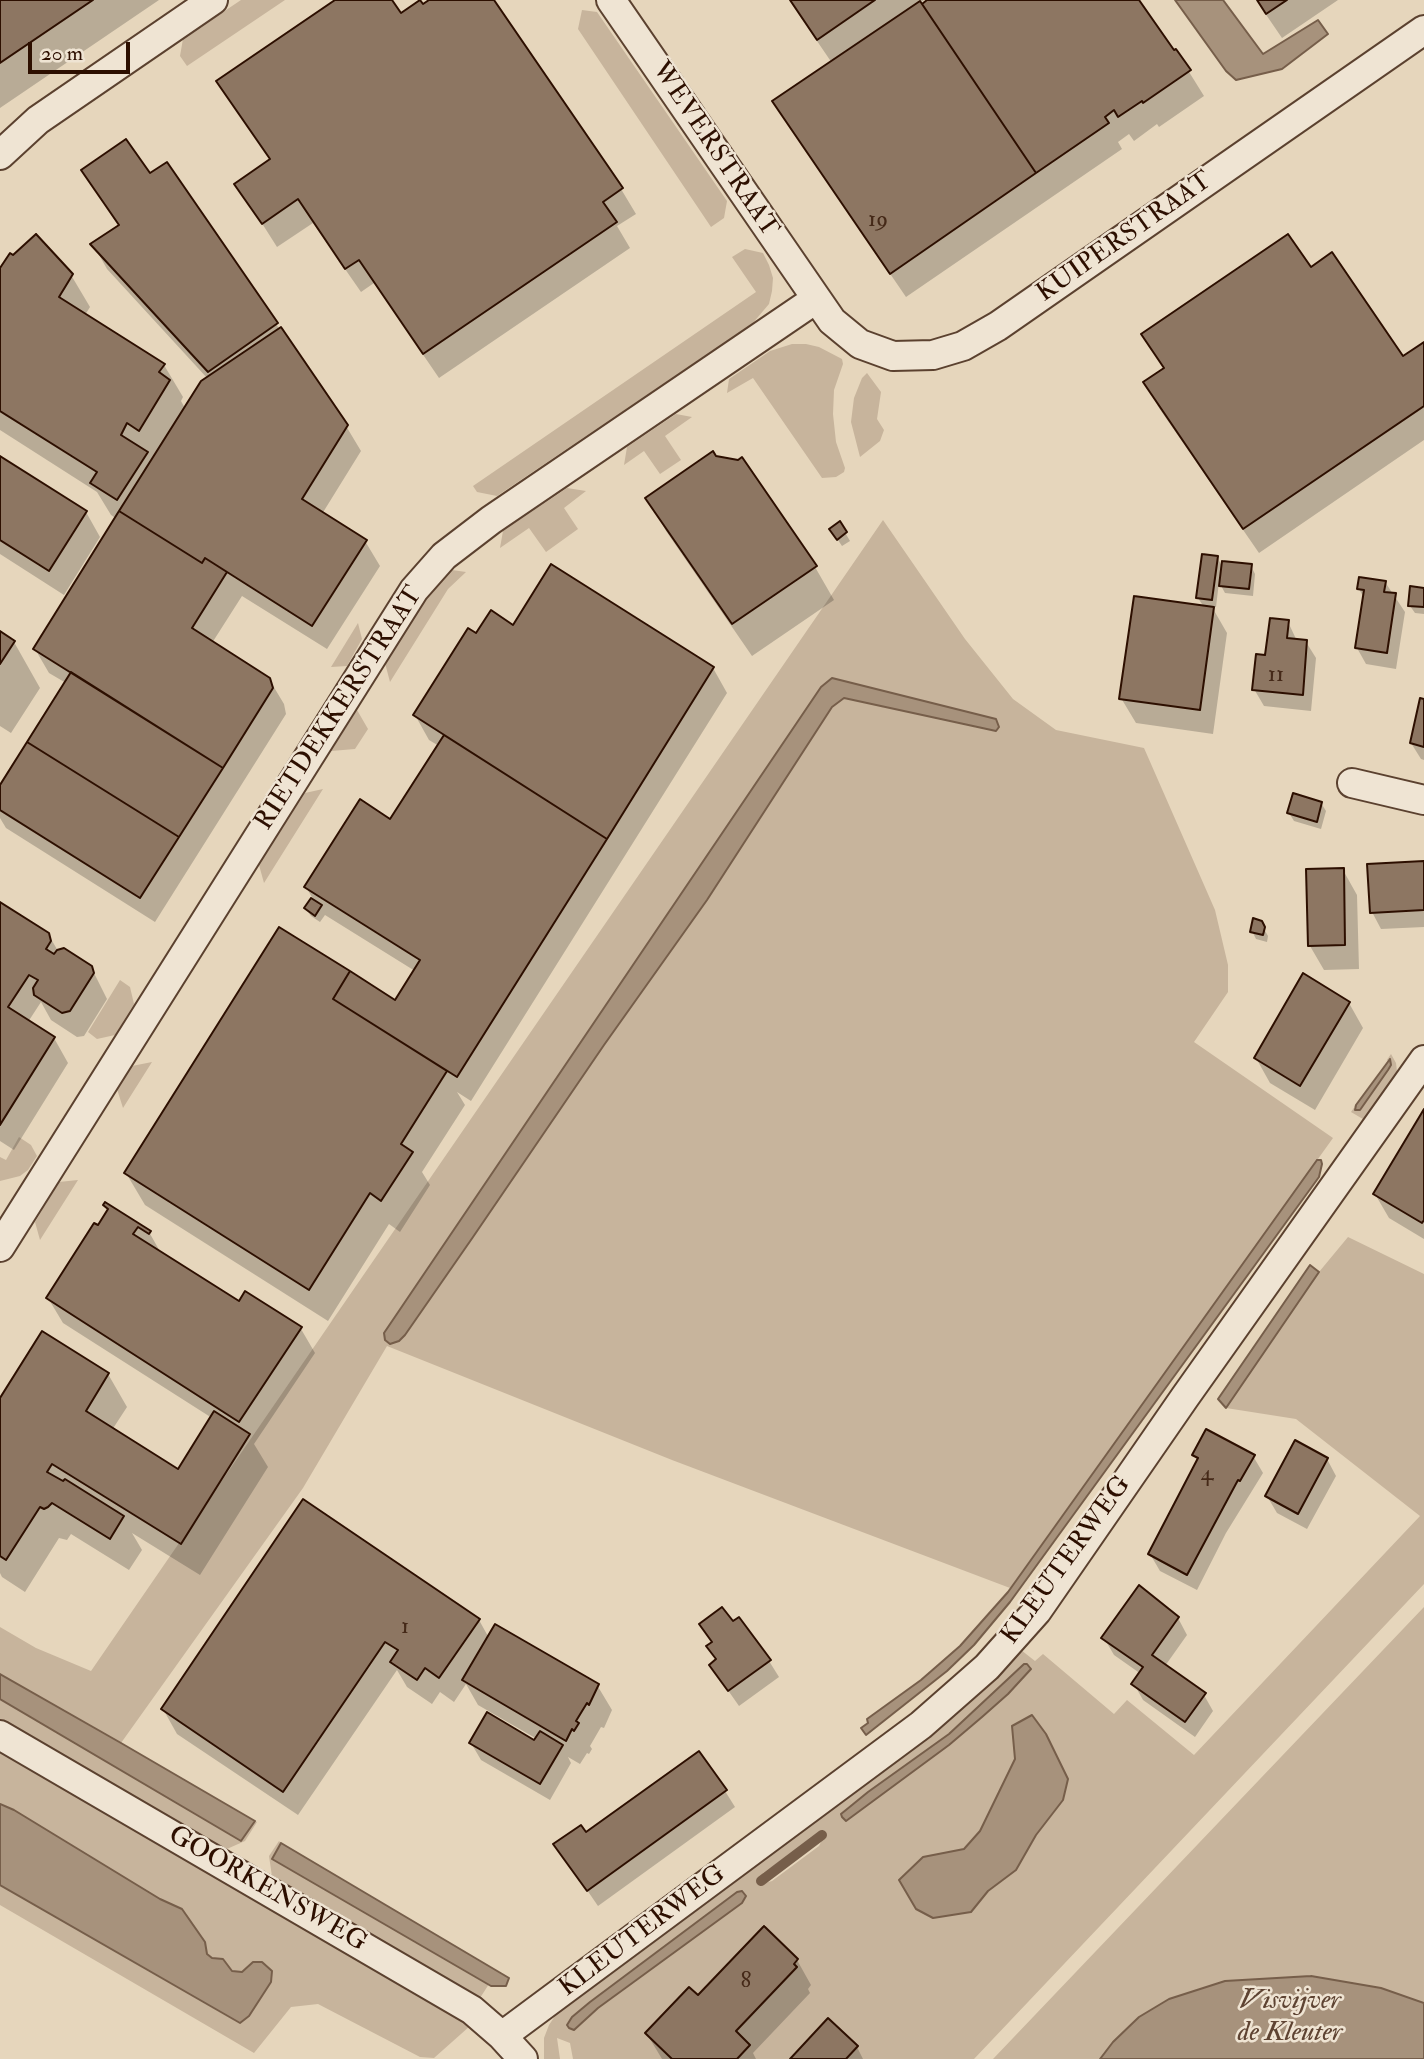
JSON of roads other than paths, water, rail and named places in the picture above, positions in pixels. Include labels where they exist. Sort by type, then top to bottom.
[{"type":"street","points":[[0,155],[38,120],[213,0]]},
{"type":"street","name":"WEVERSTRAAT","points":[[611,0],[816,299]]},
{"type":"street","name":"KUIPERSTRAAT","points":[[816,299],[832,321],[860,344],[893,356],[933,355],[963,346],[998,326],[1424,30]]},
{"type":"street","name":"RIETDEKKERSTRAAT","points":[[0,1247],[10,1210],[414,590],[444,556],[491,520],[816,299]]},
{"type":"street","points":[[1352,783],[1424,800]]},
{"type":"street","name":"KLEUTERWEG","points":[[502,2036],[921,1725],[987,1667],[1037,1611],[1424,1060]]},
{"type":"street","name":"GOORKENSWEG","points":[[0,1735],[472,2010],[523,2059]]},
{"type":"water","points":[[1175,0],[1223,0],[1263,54],[1318,20],[1328,34],[1282,69],[1236,80],[1226,71]]},
{"type":"water","points":[[832,678],[996,719],[999,727],[996,731],[844,698],[832,707],[707,900],[405,1335],[390,1344],[385,1340],[384,1333],[821,687]]},
{"type":"water","points":[[1390,1059],[1388,1070],[1360,1110],[1355,1110],[1356,1105]]},
{"type":"water","points":[[1317,1160],[1321,1160],[1322,1164],[1319,1177],[1010,1602],[974,1645],[947,1671],[866,1735],[861,1728],[868,1723],[867,1719],[921,1680],[960,1646],[1008,1592]]},
{"type":"water","points":[[1310,1265],[1319,1272],[1226,1408],[1218,1399]]},
{"type":"water","points":[[1024,1664],[1031,1669],[1008,1694],[949,1745],[846,1821],[842,1817],[841,1814],[868,1792],[949,1734]]},
{"type":"water","points":[[0,1674],[255,1821],[241,1841],[0,1699]]},
{"type":"water","points":[[1032,1715],[1046,1734],[1068,1779],[1063,1800],[1036,1835],[1016,1870],[988,1891],[971,1912],[933,1918],[916,1909],[899,1880],[923,1857],[964,1849],[980,1831],[1015,1759],[1012,1726]]},
{"type":"water","points":[[0,1804],[160,1899],[182,1909],[205,1942],[207,1954],[212,1958],[223,1959],[232,1971],[242,1972],[253,1962],[262,1962],[272,1971],[271,1982],[249,2016],[240,2023],[0,1885]]},
{"type":"water","points":[[281,1843],[509,1978],[506,1986],[491,1986],[272,1859]]},
{"type":"water","points":[[742,1891],[746,1896],[742,1903],[598,2008],[574,2030],[569,2028],[567,2025],[572,2017],[590,2002],[737,1892]]},
{"type":"water","name":"Visvijver de Kleuter","points":[[1311,1976],[1381,1988],[1424,2003],[1424,2059],[1100,2059],[1139,2017],[1169,1999],[1225,1981]]},
{"type":"waterway","points":[[761,1881],[822,1835]]}]
